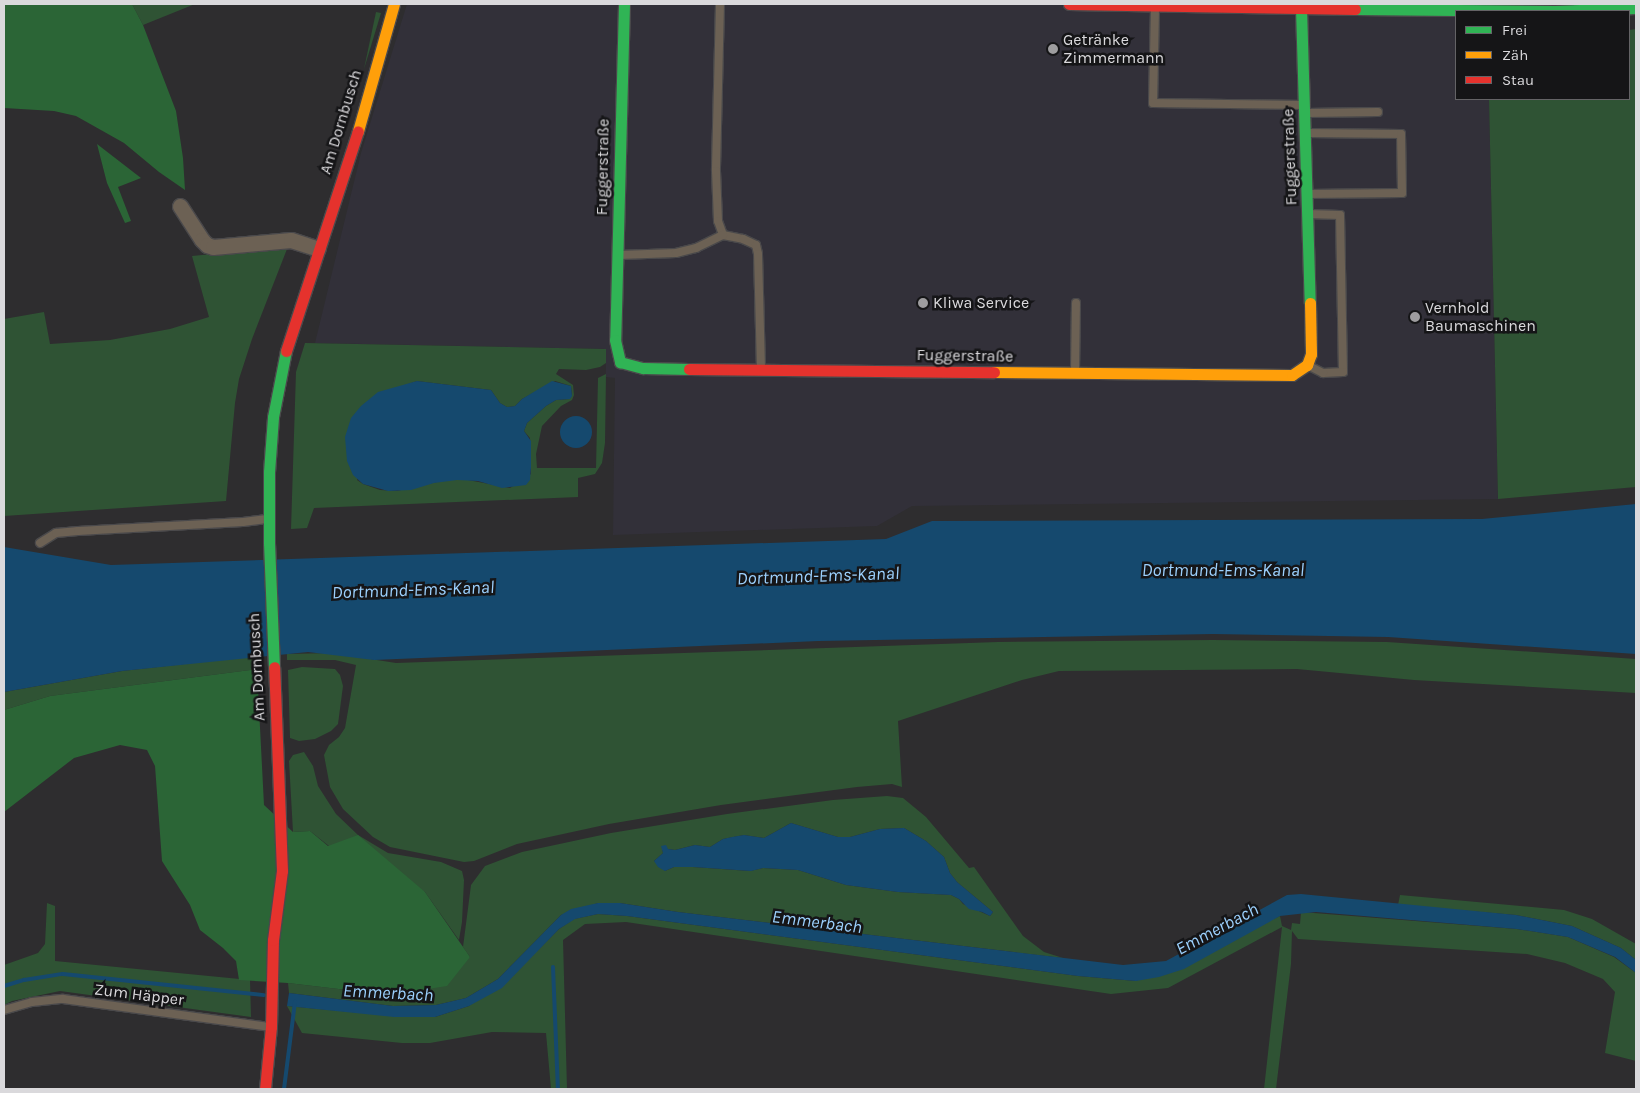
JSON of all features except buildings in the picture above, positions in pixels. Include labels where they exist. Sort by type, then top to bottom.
[{"type":"street","name":"Am Dornbusch","points":[[264,1089],[271,1023],[272,973],[282,845],[269,543],[271,444],[280,373],[295,318],[353,150],[394,4]]},
{"type":"street","name":"Fuggerstraße","points":[[624,4],[615,340],[620,362],[643,368],[1279,376],[1292,374],[1307,365],[1311,354],[1312,336],[1301,8]]},
{"type":"street","points":[[1069,4],[1301,8],[1401,6],[1524,10]]},
{"type":"street","points":[[1582,10],[1636,8]]},
{"type":"street","points":[[180,206],[202,240],[207,245],[213,247],[290,240],[318,249]]},
{"type":"lane","points":[[720,4],[716,171],[718,221],[723,235]]},
{"type":"lane","points":[[1154,6],[1153,103],[1378,112]]},
{"type":"lane","points":[[1305,133],[1401,134],[1402,192],[1307,194]]},
{"type":"lane","points":[[1307,365],[1323,373],[1343,372],[1340,215],[1308,214]]},
{"type":"lane","points":[[617,255],[676,253],[696,248],[723,235],[743,239],[756,245],[758,254],[761,369]]},
{"type":"lane","points":[[1075,374],[1076,303]]},
{"type":"lane","points":[[40,543],[56,533],[78,530],[243,522],[269,519]]},
{"type":"lane","name":"Zum Häpper","points":[[4,1010],[32,1002],[63,999],[271,1023]]},
{"type":"shaded area","points":[[407,4],[1487,4],[1455,10],[1455,100],[1489,100],[1498,499],[912,506],[877,526],[613,535],[615,378],[606,377],[606,349],[315,343],[361,153]]},
{"type":"green space","points":[[4,4],[132,4],[143,25],[176,111],[183,158],[185,190],[159,172],[124,143],[76,116],[54,111],[4,108]]},
{"type":"green space","points":[[132,4],[195,4],[143,25]]},
{"type":"green space","points":[[376,12],[381,13],[364,69]]},
{"type":"green space","points":[[1636,29],[1636,487],[1498,499],[1489,100],[1630,100],[1630,30]]},
{"type":"green space","points":[[97,144],[141,178],[118,187],[131,221],[125,223],[107,183]]},
{"type":"green space","points":[[284,247],[287,249],[252,339],[239,379],[226,501],[4,516],[4,319],[44,312],[50,344],[110,340],[170,329],[209,317],[192,256]]},
{"type":"green space","points":[[305,343],[606,349],[606,363],[600,367],[586,370],[559,369],[556,374],[573,385],[574,395],[572,400],[561,406],[542,426],[536,454],[537,468],[596,468],[598,378],[606,374],[605,443],[602,463],[595,474],[578,478],[578,497],[314,508],[307,528],[291,529],[296,372]],"holes":[[[417,381],[491,390],[500,403],[507,407],[515,406],[522,399],[555,381],[571,386],[572,395],[569,399],[556,400],[546,406],[527,423],[524,431],[530,438],[531,474],[510,488],[468,480],[446,480],[397,491],[380,490],[357,480],[397,388]]]},
{"type":"green space","points":[[1213,640],[1387,642],[1636,659],[1636,693],[1414,680],[1297,669],[1059,671],[1022,680],[898,721],[902,787],[892,784],[857,787],[721,805],[609,824],[517,844],[474,861],[464,862],[390,847],[373,837],[343,809],[330,787],[324,755],[329,745],[339,737],[345,728],[356,665],[335,660],[287,660],[287,654],[332,653],[396,663],[998,642]]},
{"type":"green space","points":[[257,656],[257,669],[50,696],[4,710],[4,692],[122,671]]},
{"type":"green space","points":[[302,667],[335,669],[340,675],[343,686],[338,724],[331,731],[315,739],[299,741],[290,738],[288,670]]},
{"type":"green space","points":[[257,669],[264,805],[293,832],[310,831],[328,846],[358,835],[425,892],[470,957],[447,986],[389,995],[288,983],[239,980],[236,961],[200,930],[190,905],[162,861],[155,766],[147,750],[120,745],[74,758],[4,812],[4,710],[50,696]]},
{"type":"green space","points":[[304,752],[313,766],[318,786],[336,814],[358,835],[388,853],[441,862],[462,871],[464,880],[459,940],[425,892],[329,846],[310,831],[293,832],[289,761],[293,755]]},
{"type":"green space","points":[[887,796],[903,798],[926,817],[969,868],[974,867],[1023,936],[1044,952],[1063,958],[678,912],[620,903],[598,903],[561,915],[498,979],[466,998],[436,1005],[393,1006],[289,993],[288,983],[389,995],[470,957],[463,947],[471,885],[485,866],[522,852],[611,833],[727,814],[833,800]],"holes":[[[791,823],[838,837],[850,837],[880,829],[904,828],[926,841],[944,857],[950,873],[957,882],[993,912],[990,916],[963,904],[959,899],[951,895],[898,892],[846,885],[798,870],[763,868],[750,871],[674,867],[665,871],[654,861],[663,853],[662,848],[675,850],[695,845],[710,847],[723,839],[744,835],[764,838]]]},
{"type":"green space","points":[[1400,895],[1564,910],[1592,919],[1636,944],[1636,960],[1621,948],[1572,926],[1516,915],[1398,905]]},
{"type":"green space","points":[[47,903],[55,906],[55,961],[250,980],[251,1017],[60,991],[12,1001],[4,1005],[4,965],[38,953],[45,944]]},
{"type":"green space","points":[[1301,912],[1517,929],[1568,937],[1614,957],[1636,973],[1636,1061],[1605,1053],[1615,992],[1603,979],[1565,963],[1527,954],[1298,939],[1292,931],[1291,964],[1276,1089],[1264,1089],[1282,927],[1168,988],[1111,994],[626,922],[585,924],[563,940],[567,1089],[551,1089],[546,1033],[492,1032],[430,1043],[402,1043],[302,1033],[287,1006],[394,1016],[435,1017],[469,1006],[533,955],[559,929],[574,919],[598,914],[627,916],[1078,976],[1136,981],[1280,916],[1282,926],[1291,930],[1292,923],[1300,924]]},
{"type":"water","points":[[417,381],[491,390],[500,403],[507,407],[515,406],[522,399],[552,381],[571,386],[572,396],[570,399],[556,400],[546,406],[527,423],[524,431],[531,441],[531,467],[530,480],[526,485],[502,488],[478,481],[457,480],[434,483],[411,490],[388,491],[363,484],[353,475],[347,461],[345,437],[351,418],[361,406],[378,392]]},
{"type":"water","points":[[576,416],[588,420],[592,432],[588,444],[576,448],[564,444],[560,432],[564,420]]},
{"type":"water","name":"Dortmund-Ems-Kanal","points":[[1636,504],[1636,654],[1388,637],[1213,634],[818,641],[374,660],[308,652],[122,671],[4,692],[4,547],[111,565],[886,539],[932,521],[1482,519]]},
{"type":"water","points":[[791,823],[838,837],[850,837],[880,829],[904,828],[926,841],[944,857],[950,873],[957,882],[993,912],[990,916],[969,909],[959,899],[951,895],[898,892],[846,885],[798,870],[763,868],[751,871],[674,867],[665,871],[658,867],[654,861],[663,853],[661,846],[666,845],[668,849],[675,850],[695,845],[710,847],[723,839],[744,835],[764,838]]},
{"type":"water","points":[[1301,894],[1516,915],[1572,926],[1621,948],[1636,960],[1636,973],[1615,957],[1568,937],[1517,929],[1316,912],[1280,916],[1184,969],[1159,977],[1136,981],[1078,976],[627,916],[598,914],[575,919],[559,929],[502,988],[469,1006],[435,1017],[394,1017],[287,1006],[289,993],[393,1006],[436,1005],[466,998],[498,979],[561,915],[571,909],[598,903],[620,903],[678,912],[1123,965],[1166,961],[1287,895]]},
{"type":"waterway","points":[[553,967],[558,1089]]},
{"type":"waterway","name":"Emmerbach","points":[[4,986],[24,980],[63,974],[264,995]]},
{"type":"waterway","points":[[284,1089],[295,1002]]},
{"type":"traffic: fast","points":[[624,4],[615,340],[620,362],[643,368],[689,369]]},
{"type":"traffic: fast","points":[[1301,8],[1310,303]]},
{"type":"traffic: fast","points":[[1582,10],[1636,8]]},
{"type":"traffic: fast","points":[[1355,9],[1455,10]]},
{"type":"traffic: fast","points":[[274,667],[269,543],[269,472],[273,417],[286,351]]},
{"type":"traffic: slow","points":[[358,131],[394,4]]},
{"type":"traffic: slow","points":[[994,372],[1292,375],[1307,365],[1311,354],[1310,303]]},
{"type":"traffic: jam","points":[[1069,4],[1355,9]]},
{"type":"traffic: jam","points":[[286,351],[358,131]]},
{"type":"traffic: jam","points":[[689,369],[994,372]]},
{"type":"traffic: jam","points":[[265,1089],[271,1027],[273,940],[282,871],[274,667]]},
{"type":"place","name":"Getränke Zimmermann","points":[[1053,49]]},
{"type":"place","name":"Kliwa Service","points":[[923,303]]},
{"type":"place","name":"Vernhold Baumaschinen","points":[[1415,317]]}]
